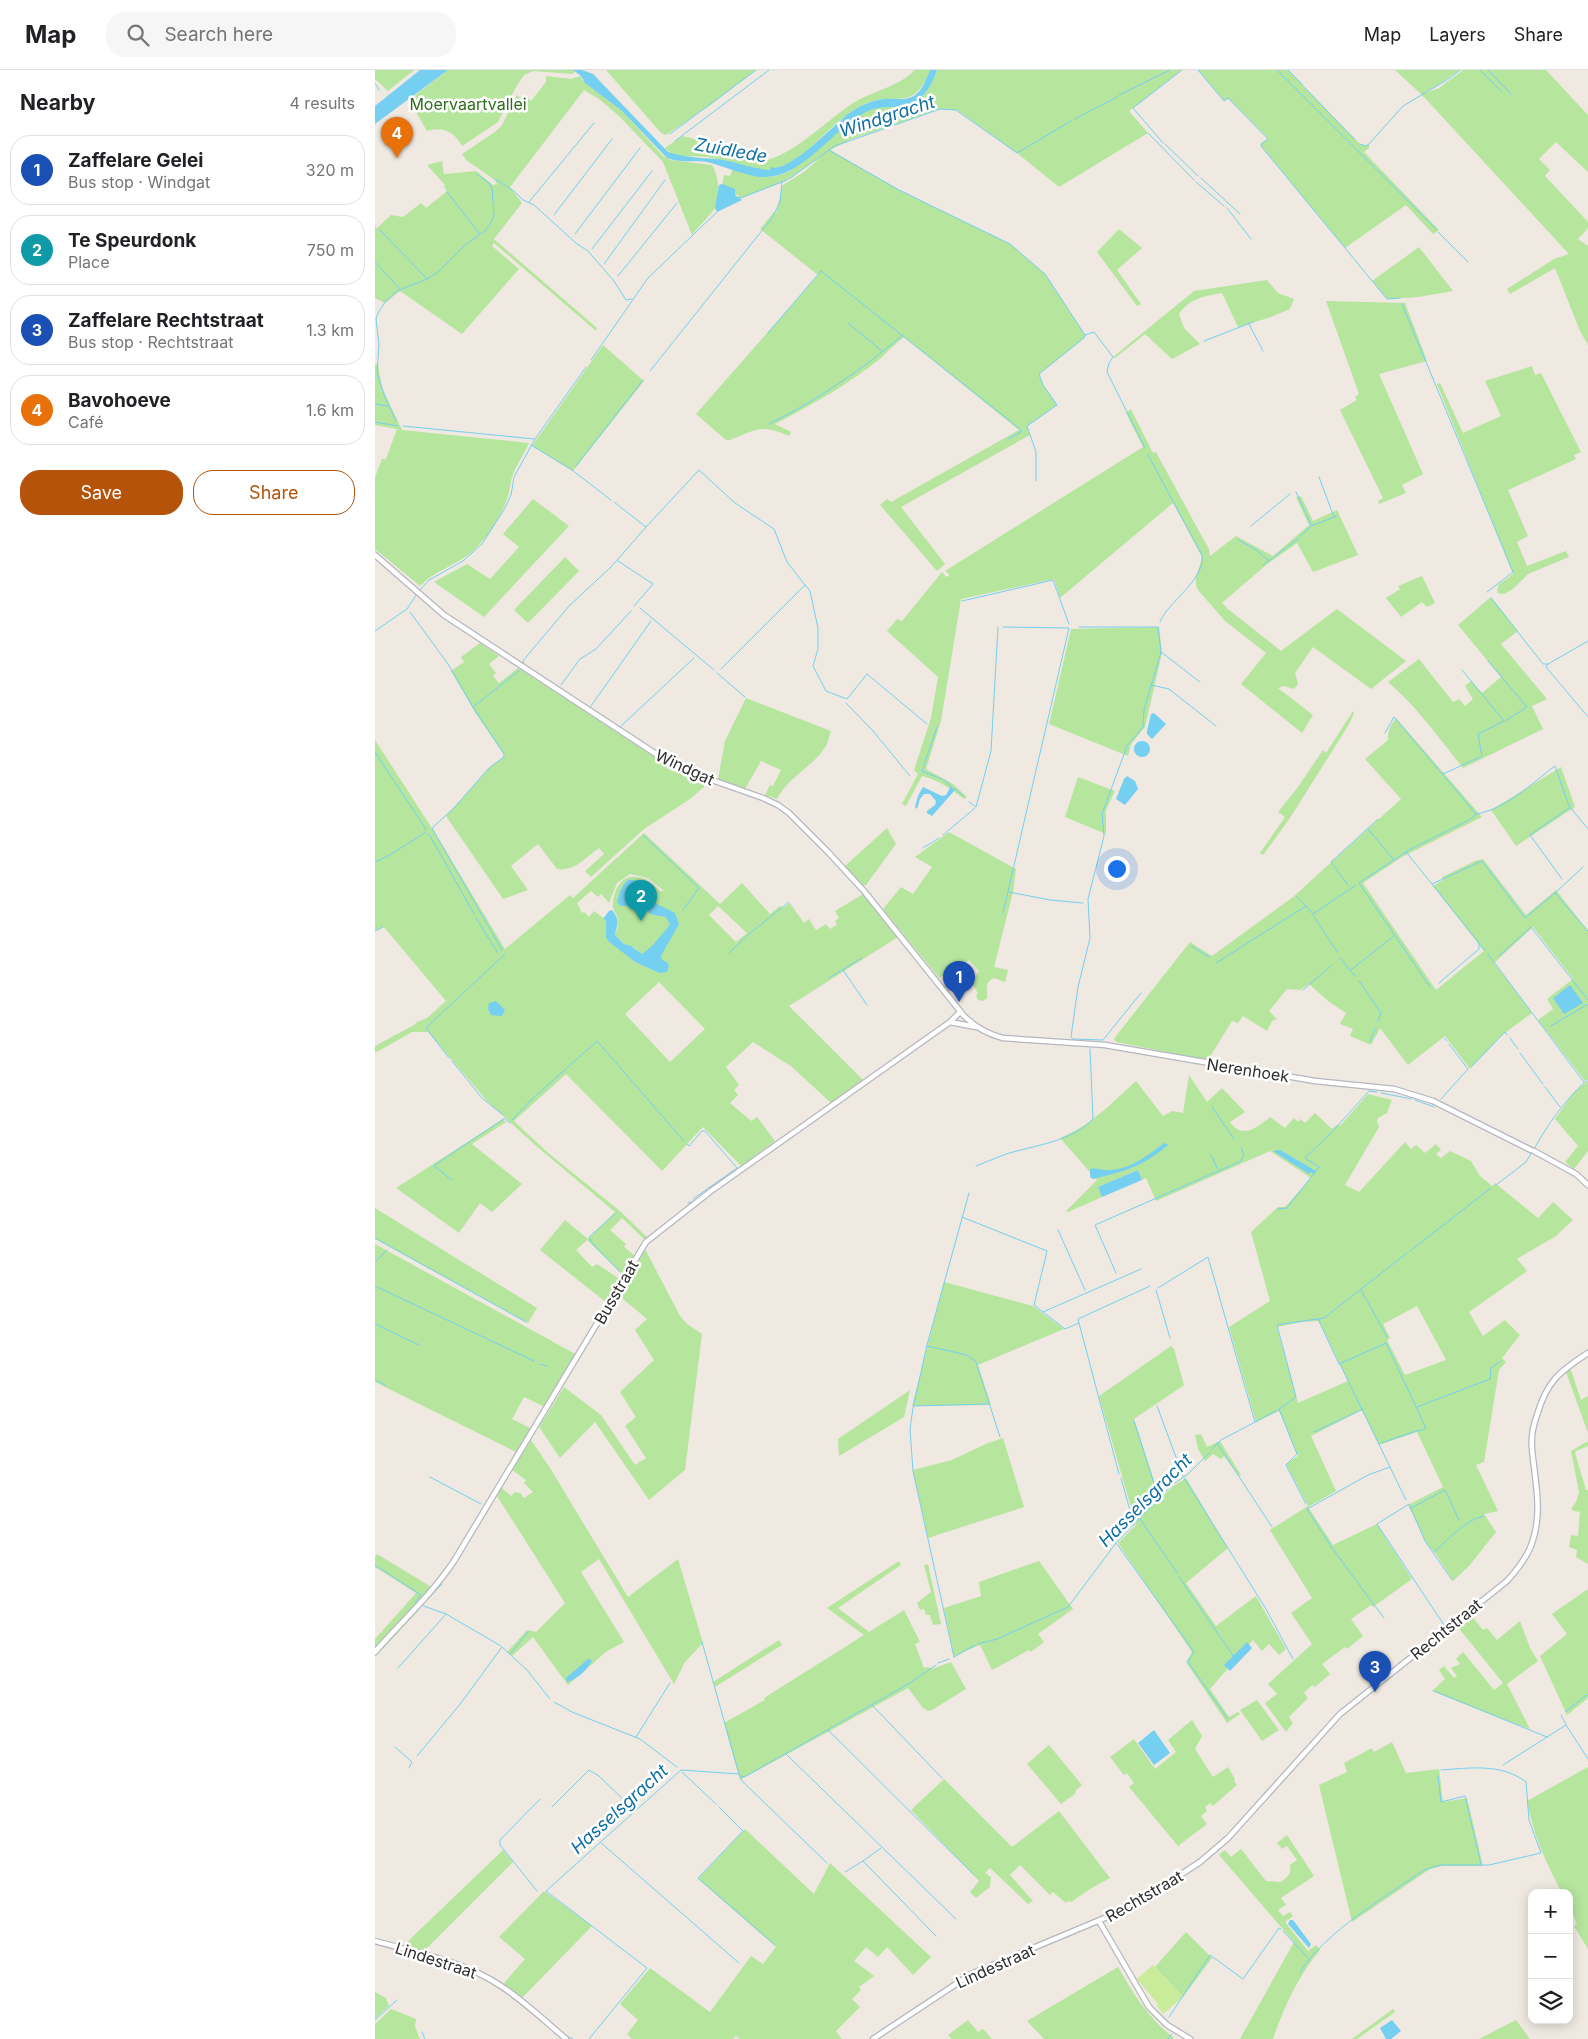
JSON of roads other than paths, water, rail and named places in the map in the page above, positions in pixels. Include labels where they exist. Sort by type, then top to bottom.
[{"type":"street","name":"Windgat","points":[[375,554],[443,615],[656,754],[712,780],[763,798],[789,813],[864,891],[960,1012]]},
{"type":"street","name":"Busstraat","points":[[375,1652],[421,1601],[433,1591],[455,1561],[646,1242],[711,1191],[950,1022],[960,1012]]},
{"type":"street","name":"Nerenhoek","points":[[960,1012],[977,1027],[989,1034],[1003,1038],[1105,1045],[1315,1081],[1394,1089],[1433,1101],[1570,1170],[1588,1185]]},
{"type":"street","points":[[950,1022],[977,1027]]},
{"type":"street","name":"Rechtstraat","points":[[1099,1922],[1146,1898],[1200,1862],[1228,1838],[1340,1714],[1507,1581],[1519,1567],[1532,1544],[1537,1521],[1538,1502],[1531,1445],[1534,1425],[1541,1401],[1549,1384],[1560,1373],[1588,1353]]},
{"type":"street","points":[[1099,1922],[1149,2008],[1167,2025],[1190,2039]]},
{"type":"street","name":"Lindestraat","points":[[873,2039],[971,1974],[1099,1922]]},
{"type":"street","name":"Lindestraat","points":[[375,1941],[456,1964],[484,1976],[501,1986],[566,2039]]},
{"type":"water","points":[[420,70],[448,70],[375,124],[375,106]]},
{"type":"water","points":[[573,70],[582,70],[593,74],[668,152],[770,170],[771,167],[779,167],[799,156],[860,106],[878,100],[903,99],[914,96],[922,88],[930,70],[937,70],[927,91],[911,104],[873,109],[866,112],[853,120],[817,152],[791,170],[777,175],[757,177],[706,162],[679,161],[667,158],[622,111],[585,83],[581,76]]},
{"type":"water","points":[[722,184],[735,189],[735,195],[742,200],[717,212],[715,208],[719,185]]},
{"type":"water","points":[[1154,713],[1166,724],[1152,739],[1147,734],[1147,731],[1151,714]]},
{"type":"water","points":[[1139,741],[1145,741],[1150,746],[1148,755],[1139,757],[1134,752],[1134,746]]},
{"type":"water","points":[[1127,776],[1135,781],[1138,789],[1125,805],[1116,799]]},
{"type":"water","points":[[951,786],[955,790],[932,816],[927,811],[935,805],[936,801],[930,794],[924,794],[920,799],[917,809],[915,807],[923,787],[942,796],[946,795]]},
{"type":"water","points":[[628,880],[640,882],[648,891],[651,899],[675,913],[679,924],[661,956],[662,960],[667,962],[669,966],[667,972],[659,973],[635,962],[609,942],[606,937],[606,920],[603,919],[612,910],[617,920],[615,935],[624,944],[631,946],[642,954],[652,946],[670,925],[666,917],[650,914],[638,894],[631,893],[629,906],[620,906],[617,901],[622,886]]},
{"type":"water","points":[[1570,985],[1583,1003],[1564,1014],[1553,998]]},
{"type":"water","points":[[496,1001],[505,1010],[502,1016],[491,1015],[488,1009],[489,1003]]},
{"type":"water","points":[[1164,1143],[1168,1145],[1133,1167],[1093,1179],[1090,1177],[1090,1169],[1107,1170],[1125,1167],[1145,1157]]},
{"type":"water","points":[[1280,1150],[1316,1171],[1314,1174],[1311,1172],[1309,1174],[1273,1151]]},
{"type":"water","points":[[1138,1170],[1142,1180],[1102,1197],[1098,1187]]},
{"type":"water","points":[[1247,1642],[1252,1648],[1230,1671],[1224,1665]]},
{"type":"water","points":[[588,1659],[592,1660],[582,1674],[567,1682],[566,1678]]},
{"type":"water","points":[[1154,1730],[1170,1753],[1154,1765],[1138,1743]]},
{"type":"water","points":[[1290,1920],[1293,1920],[1311,1944],[1309,1948],[1288,1924]]},
{"type":"water","points":[[1392,2020],[1401,2031],[1391,2039],[1386,2039],[1380,2028]]},
{"type":"waterway","points":[[670,134],[756,70]]},
{"type":"waterway","name":"Zuidlede","points":[[675,141],[769,70]]},
{"type":"waterway","name":"Windgracht","points":[[1119,95],[1170,70]]},
{"type":"waterway","points":[[1163,143],[1133,108],[1182,70]]},
{"type":"waterway","points":[[1198,70],[1224,101],[1228,98],[1268,139],[1261,146],[1387,299],[1400,298]]},
{"type":"waterway","points":[[1277,70],[1436,229]]},
{"type":"waterway","name":"Windgracht","points":[[1288,70],[1303,85]]},
{"type":"waterway","name":"Windgracht","points":[[1360,144],[1366,146],[1369,144],[1403,106],[1460,70]]},
{"type":"waterway","points":[[1480,70],[1502,92]]},
{"type":"waterway","points":[[1488,70],[1511,94]]},
{"type":"waterway","points":[[375,83],[379,90]]},
{"type":"waterway","name":"Windgracht","points":[[1305,88],[1355,140]]},
{"type":"waterway","name":"Windgracht","points":[[1075,119],[1117,97]]},
{"type":"waterway","name":"Windgracht","points":[[789,179],[835,146],[940,109],[956,110],[1017,153],[1071,121]]},
{"type":"waterway","points":[[529,202],[594,123]]},
{"type":"waterway","points":[[1148,133],[1194,180]]},
{"type":"waterway","points":[[554,215],[612,139]]},
{"type":"waterway","points":[[1165,144],[1198,176]]},
{"type":"waterway","points":[[575,234],[640,148]]},
{"type":"waterway","points":[[829,150],[899,190],[1010,244],[1045,274],[1085,335],[1094,332],[1113,357],[1107,372],[1145,448]]},
{"type":"waterway","points":[[592,249],[652,171]]},
{"type":"waterway","points":[[396,421],[377,373],[379,344],[376,319],[385,302],[397,291],[427,279],[438,272],[466,244],[485,231],[490,225],[494,216],[492,188],[490,184],[477,174]]},
{"type":"waterway","points":[[1201,178],[1240,214]]},
{"type":"waterway","points":[[495,179],[514,191],[523,200],[534,205],[577,244],[588,251],[614,281],[626,300],[632,299]]},
{"type":"waterway","points":[[604,264],[665,180]]},
{"type":"waterway","name":"Windgracht","points":[[738,199],[787,180]]},
{"type":"waterway","points":[[650,371],[772,218],[780,202],[782,182]]},
{"type":"waterway","points":[[1196,182],[1224,206]]},
{"type":"waterway","points":[[447,192],[479,233]]},
{"type":"waterway","points":[[618,276],[677,203]]},
{"type":"waterway","points":[[1227,208],[1251,239]]},
{"type":"waterway","points":[[591,360],[648,278],[718,211]]},
{"type":"waterway","points":[[379,229],[427,279]]},
{"type":"waterway","points":[[1438,232],[1468,262]]},
{"type":"waterway","points":[[375,262],[400,289]]},
{"type":"waterway","points":[[768,333],[821,271],[1020,429],[1021,432],[1008,439]]},
{"type":"waterway","points":[[1402,304],[1513,572],[1487,592]]},
{"type":"waterway","points":[[1204,341],[1253,322]]},
{"type":"waterway","points":[[848,323],[882,351]]},
{"type":"waterway","points":[[1249,324],[1263,351]]},
{"type":"waterway","points":[[769,424],[839,384],[903,335]]},
{"type":"waterway","points":[[1036,481],[1036,452],[1027,426],[1057,405],[1043,385],[1039,374],[1084,338],[1085,335]]},
{"type":"waterway","points":[[419,591],[429,580],[463,561],[482,544],[505,508],[511,495],[514,477],[535,439],[586,367]]},
{"type":"waterway","points":[[576,466],[643,380]]},
{"type":"waterway","points":[[375,404],[388,406]]},
{"type":"waterway","points":[[375,422],[398,426]]},
{"type":"waterway","points":[[403,426],[534,439]]},
{"type":"waterway","points":[[531,445],[572,470],[611,500]]},
{"type":"waterway","points":[[1148,455],[1202,555],[1198,573],[1170,606],[1160,622]]},
{"type":"waterway","points":[[646,527],[699,470],[735,503],[774,529],[787,562],[805,585]]},
{"type":"waterway","points":[[1319,477],[1334,517]]},
{"type":"waterway","points":[[1296,492],[1311,525]]},
{"type":"waterway","points":[[1251,526],[1290,494]]},
{"type":"waterway","points":[[524,664],[523,661],[569,606],[611,567],[646,527],[614,502]]},
{"type":"waterway","points":[[1301,536],[1311,526],[1337,516]]},
{"type":"waterway","points":[[1263,565],[1299,538]]},
{"type":"waterway","points":[[1239,540],[1256,550],[1269,561]]},
{"type":"waterway","points":[[618,561],[653,584],[634,606]]},
{"type":"waterway","points":[[962,601],[1053,580],[1069,624]]},
{"type":"waterway","points":[[721,669],[805,585],[810,591],[818,628],[818,649],[813,666],[826,691],[847,699],[867,674],[927,724]]},
{"type":"waterway","points":[[375,631],[407,609],[417,594]]},
{"type":"waterway","points":[[1491,598],[1543,664],[1548,664],[1588,641]]},
{"type":"waterway","points":[[640,608],[714,670]]},
{"type":"waterway","points":[[561,685],[580,659],[596,649],[631,611]]},
{"type":"waterway","points":[[410,612],[448,664],[473,707]]},
{"type":"waterway","points":[[591,706],[651,621]]},
{"type":"waterway","points":[[969,802],[976,807],[991,751],[998,627]]},
{"type":"waterway","points":[[1003,627],[1069,628],[1003,913]]},
{"type":"waterway","points":[[1079,627],[1158,627],[1161,652],[1144,710],[1143,727],[1127,746],[1102,814],[1104,836],[1088,899],[1090,938],[1078,987],[1071,1037],[1073,1039],[1103,1040],[1141,993]]},
{"type":"waterway","points":[[1161,652],[1200,682]]},
{"type":"waterway","points":[[620,727],[694,658]]},
{"type":"waterway","points":[[1488,661],[1527,707],[1505,721]]},
{"type":"waterway","points":[[1548,664],[1546,667],[1588,717]]},
{"type":"waterway","points":[[502,950],[432,828],[455,807],[488,769],[504,757],[504,754],[473,707],[520,670]]},
{"type":"waterway","points":[[1443,774],[1482,756],[1478,734],[1504,721],[1462,670]]},
{"type":"waterway","points":[[717,673],[745,697]]},
{"type":"waterway","points":[[1151,685],[1169,689],[1216,726]]},
{"type":"waterway","points":[[846,703],[873,731],[910,776]]},
{"type":"waterway","points":[[1385,733],[1394,717],[1476,814],[1498,807],[1508,801],[1555,766],[1569,806],[1588,829]]},
{"type":"waterway","points":[[937,727],[922,771],[944,780],[952,787]]},
{"type":"waterway","points":[[375,752],[426,829],[424,830]]},
{"type":"waterway","points":[[955,789],[964,796]]},
{"type":"waterway","points":[[943,835],[975,808]]},
{"type":"waterway","points":[[1562,879],[1530,835],[1569,808]]},
{"type":"waterway","points":[[1430,987],[1359,883],[1409,850],[1471,819],[1476,814]]},
{"type":"waterway","points":[[1348,885],[1331,862],[1378,819]]},
{"type":"waterway","points":[[1368,829],[1393,859]]},
{"type":"waterway","points":[[375,862],[426,832]]},
{"type":"waterway","points":[[429,834],[474,914]]},
{"type":"waterway","points":[[644,836],[699,888],[683,910]]},
{"type":"waterway","points":[[923,848],[939,838]]},
{"type":"waterway","points":[[1406,852],[1432,884],[1482,861],[1525,918],[1555,893]]},
{"type":"waterway","points":[[1583,867],[1555,893],[1588,931]]},
{"type":"waterway","points":[[1432,884],[1479,943],[1479,949],[1439,983]]},
{"type":"waterway","points":[[1216,963],[1306,906],[1313,914],[1356,885]]},
{"type":"waterway","points":[[1009,892],[1050,900],[1083,903]]},
{"type":"waterway","points":[[1297,897],[1305,905]]},
{"type":"waterway","points":[[729,953],[749,934],[789,902]]},
{"type":"waterway","points":[[1313,915],[1337,952]]},
{"type":"waterway","points":[[476,918],[498,953]]},
{"type":"waterway","points":[[375,931],[383,927]]},
{"type":"waterway","points":[[1499,956],[1531,927],[1588,1000]]},
{"type":"waterway","points":[[1351,970],[1395,935]]},
{"type":"waterway","points":[[1479,944],[1485,950]]},
{"type":"waterway","points":[[1191,946],[1209,957]]},
{"type":"waterway","points":[[449,1058],[426,1028],[505,954]]},
{"type":"waterway","points":[[1488,954],[1584,1082]]},
{"type":"waterway","points":[[829,978],[862,958]]},
{"type":"waterway","points":[[1340,958],[1355,976]]},
{"type":"waterway","points":[[1303,990],[1332,965]]},
{"type":"waterway","points":[[843,970],[867,1005]]},
{"type":"waterway","points":[[1359,981],[1381,1013],[1378,1021]]},
{"type":"waterway","points":[[1551,1026],[1588,1004]]},
{"type":"waterway","points":[[1370,1041],[1375,1029]]},
{"type":"waterway","points":[[1472,1066],[1505,1032],[1507,1035]]},
{"type":"waterway","points":[[1444,1038],[1447,1041]]},
{"type":"waterway","points":[[1510,1038],[1518,1049]]},
{"type":"waterway","points":[[512,1120],[530,1101],[597,1041],[684,1141]]},
{"type":"waterway","points":[[1441,1099],[1468,1069],[1449,1044]]},
{"type":"waterway","points":[[976,1166],[1006,1154],[1064,1138],[1075,1133],[1093,1119],[1090,1049]]},
{"type":"waterway","points":[[1520,1053],[1543,1084]]},
{"type":"waterway","points":[[452,1061],[482,1098],[503,1115]]},
{"type":"waterway","name":"Hasselsgracht","points":[[1534,1149],[1557,1113],[1586,1081]]},
{"type":"waterway","points":[[1545,1087],[1560,1107]]},
{"type":"waterway","points":[[1278,1209],[1287,1208],[1319,1167],[1305,1158],[1331,1133],[1369,1091],[1377,1092]]},
{"type":"waterway","points":[[1381,1093],[1412,1099]]},
{"type":"waterway","points":[[1415,1100],[1434,1107]]},
{"type":"waterway","points":[[1212,1107],[1234,1139]]},
{"type":"waterway","points":[[452,1180],[434,1166],[505,1118]]},
{"type":"waterway","points":[[505,1119],[510,1123]]},
{"type":"waterway","points":[[687,1144],[689,1146],[702,1131],[705,1131],[737,1168],[693,1199]]},
{"type":"waterway","points":[[1116,1273],[1095,1225],[1241,1161],[1244,1155],[1241,1148]]},
{"type":"waterway","name":"Hasselsgracht","points":[[1496,1185],[1526,1162],[1532,1152]]},
{"type":"waterway","points":[[1211,1155],[1217,1168]]},
{"type":"waterway","name":"Hasselsgracht","points":[[1410,1251],[1491,1188]]},
{"type":"waterway","points":[[954,1657],[913,1471],[910,1429],[927,1345],[969,1193]]},
{"type":"waterway","points":[[615,1214],[589,1237],[592,1243],[620,1272]]},
{"type":"waterway","points":[[962,1217],[1047,1251],[1034,1305],[1065,1329],[1079,1323],[1078,1319],[1150,1286]]},
{"type":"waterway","points":[[1058,1230],[1085,1290]]},
{"type":"waterway","points":[[375,1238],[526,1322]]},
{"type":"waterway","points":[[375,1262],[387,1250]]},
{"type":"waterway","name":"Hasselsgracht","points":[[1278,1410],[1296,1397],[1277,1325],[1324,1318],[1407,1253]]},
{"type":"waterway","points":[[1158,1288],[1208,1257],[1255,1422]]},
{"type":"waterway","points":[[1043,1312],[1141,1269]]},
{"type":"waterway","points":[[375,1286],[534,1361]]},
{"type":"waterway","points":[[1156,1290],[1170,1338]]},
{"type":"waterway","points":[[1361,1290],[1387,1337]]},
{"type":"waterway","points":[[1318,1319],[1339,1364],[1386,1343],[1426,1428],[1381,1443]]},
{"type":"waterway","points":[[1079,1323],[1119,1474]]},
{"type":"waterway","points":[[375,1324],[419,1345]]},
{"type":"waterway","points":[[927,1346],[967,1355],[976,1362],[1000,1437]]},
{"type":"waterway","points":[[1417,1407],[1490,1379],[1491,1368],[1501,1361]]},
{"type":"waterway","points":[[540,1364],[547,1366]]},
{"type":"waterway","points":[[1340,1364],[1406,1500]]},
{"type":"waterway","points":[[375,1380],[385,1385]]},
{"type":"waterway","points":[[914,1406],[988,1404]]},
{"type":"waterway","points":[[1157,1406],[1183,1476]]},
{"type":"waterway","points":[[1279,1409],[1297,1454],[1286,1465],[1306,1504]]},
{"type":"waterway","points":[[1314,1432],[1363,1409]]},
{"type":"waterway","name":"Hasselsgracht","points":[[1211,1450],[1221,1440],[1276,1411]]},
{"type":"waterway","points":[[1134,1421],[1159,1499]]},
{"type":"waterway","points":[[1217,1443],[1272,1527]]},
{"type":"waterway","name":"Hasselsgracht","points":[[978,1644],[997,1639],[1068,1607],[1116,1543],[1172,1485],[1188,1474],[1209,1453]]},
{"type":"waterway","points":[[1384,1618],[1332,1548],[1307,1509],[1368,1475],[1390,1467]]},
{"type":"waterway","points":[[430,1477],[481,1504]]},
{"type":"waterway","points":[[1121,1478],[1134,1525]]},
{"type":"waterway","points":[[1184,1478],[1266,1609],[1293,1659]]},
{"type":"waterway","points":[[1411,1508],[1445,1490],[1459,1520]]},
{"type":"waterway","points":[[1444,1625],[1377,1524],[1409,1504],[1425,1541],[1452,1580]]},
{"type":"waterway","points":[[1434,1552],[1464,1526],[1484,1516]]},
{"type":"waterway","points":[[1140,1519],[1178,1574]]},
{"type":"waterway","points":[[1117,1544],[1194,1652],[1188,1662],[1228,1719]]},
{"type":"waterway","points":[[375,1565],[421,1595],[415,1602]]},
{"type":"waterway","points":[[1179,1577],[1234,1657]]},
{"type":"waterway","points":[[424,1603],[442,1584]]},
{"type":"waterway","points":[[421,1605],[446,1614]]},
{"type":"waterway","points":[[398,1668],[446,1614],[501,1646]]},
{"type":"waterway","points":[[511,1653],[528,1632]]},
{"type":"waterway","points":[[702,1642],[739,1774]]},
{"type":"waterway","name":"Hasselsgracht","points":[[954,1657],[975,1645]]},
{"type":"waterway","points":[[417,1756],[461,1703],[502,1647],[527,1670],[550,1699]]},
{"type":"waterway","name":"Hasselsgracht","points":[[938,1663],[949,1659]]},
{"type":"waterway","name":"Hasselsgracht","points":[[589,2039],[647,1968],[546,1891],[681,1770],[746,1776],[910,1683],[936,1665]]},
{"type":"waterway","points":[[636,1737],[670,1683]]},
{"type":"waterway","points":[[1434,1691],[1547,1737]]},
{"type":"waterway","points":[[1565,1712],[1588,1694]]},
{"type":"waterway","points":[[554,1702],[572,1712],[640,1739],[677,1767]]},
{"type":"waterway","points":[[872,1705],[942,1778]]},
{"type":"waterway","points":[[1503,1765],[1566,1725],[1561,1715]]},
{"type":"waterway","points":[[1566,1725],[1588,1759]]},
{"type":"waterway","points":[[828,1730],[973,1874]]},
{"type":"waterway","points":[[395,1747],[412,1762],[409,1768]]},
{"type":"waterway","points":[[786,1754],[956,1919]]},
{"type":"waterway","points":[[1300,1972],[1311,1957],[1340,1929],[1424,1870],[1440,1865],[1489,1865],[1541,1853],[1529,1820],[1526,1782],[1517,1776],[1496,1769],[1441,1770]]},
{"type":"waterway","points":[[552,1807],[589,1770],[599,1776],[632,1808]]},
{"type":"waterway","points":[[682,1772],[716,1804]]},
{"type":"waterway","points":[[1438,1776],[1441,1802],[1465,1796],[1481,1864]]},
{"type":"waterway","points":[[741,1778],[827,1863]]},
{"type":"waterway","points":[[537,1891],[500,1845],[500,1840],[540,1799]]},
{"type":"waterway","points":[[719,1807],[743,1831],[698,1878],[774,1944]]},
{"type":"waterway","points":[[600,1842],[739,1963]]},
{"type":"waterway","points":[[881,1848],[863,1861],[936,1936]]},
{"type":"waterway","points":[[845,1872],[863,1861]]},
{"type":"waterway","points":[[1169,2017],[1210,1955],[1243,1979],[1279,1928],[1281,1929]]},
{"type":"waterway","points":[[1283,1931],[1308,1958]]},
{"type":"waterway","points":[[375,2020],[397,2000]]},
{"type":"waterway","name":"Hasselsgracht","points":[[422,2032],[425,2039]]},
{"type":"waterway","points":[[1168,2039],[1172,2034]]},
{"type":"waterway","name":"Hasselsgracht","points":[[567,2036],[573,2039]]},
{"type":"place","name":"Bavohoeve","points":[[397,158]]},
{"type":"place","name":"Te Speurdonk","points":[[641,921]]},
{"type":"place","name":"Zaffelare Gelei","points":[[959,1002]]},
{"type":"place","name":"Zaffelare Rechtstraat","points":[[1375,1692]]},
{"type":"park label","name":"Moervaartvallei","points":[[468,104]]}]
